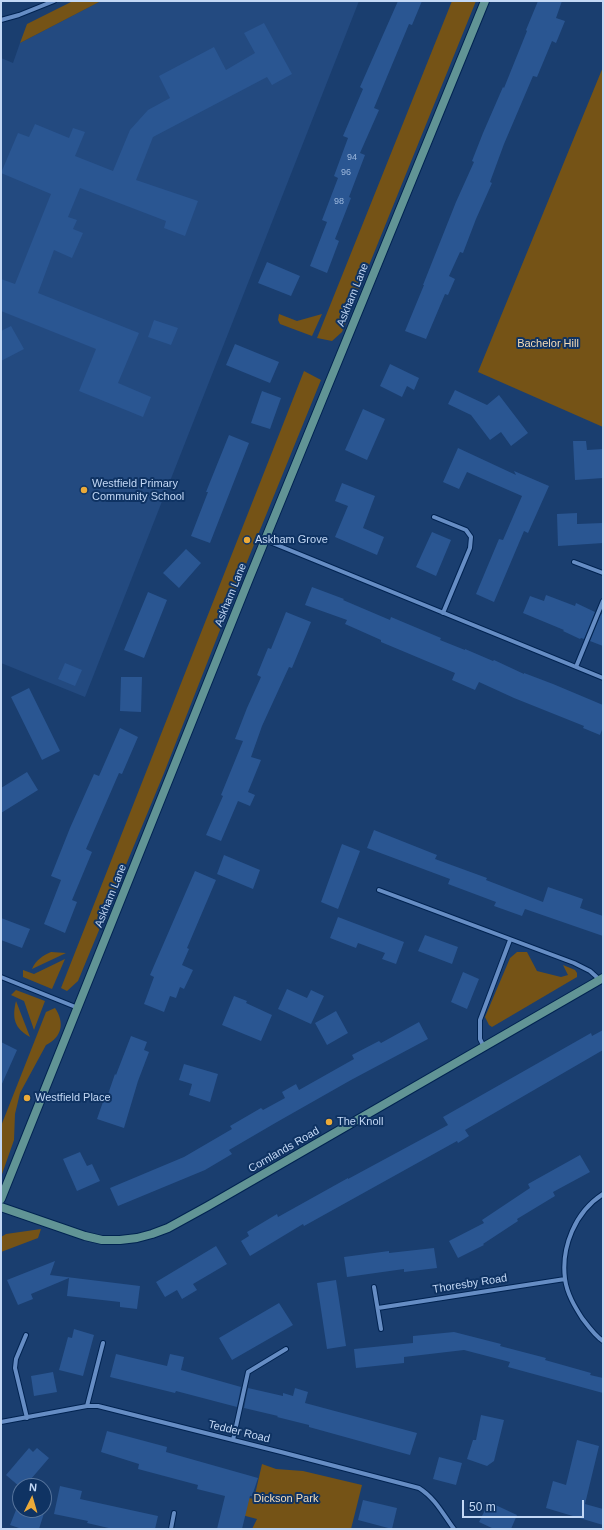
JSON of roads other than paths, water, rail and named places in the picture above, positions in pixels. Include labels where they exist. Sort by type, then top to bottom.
[{"type":"street","points":[[1,20],[20,15],[54,1]]},
{"type":"street","name":"Askham Lane","points":[[1,1199],[265,540],[485,1]]},
{"type":"street","points":[[434,517],[466,530],[470,537],[470,548],[443,613]]},
{"type":"street","points":[[265,540],[603,678]]},
{"type":"street","points":[[574,562],[603,573]]},
{"type":"street","points":[[576,667],[603,601]]},
{"type":"street","points":[[379,890],[574,963],[602,979]]},
{"type":"street","points":[[484,1048],[480,1039],[480,1020],[510,940]]},
{"type":"street","points":[[1,977],[78,1008]]},
{"type":"street","name":"Cornlands Road","points":[[1,1207],[73,1232],[102,1240],[137,1238],[168,1228],[602,979]]},
{"type":"street","points":[[603,1194],[586,1209],[575,1224],[568,1241],[565,1279],[575,1308],[587,1326],[603,1341]]},
{"type":"street","name":"Thoresby Road","points":[[378,1308],[565,1279]]},
{"type":"street","points":[[374,1287],[381,1330]]},
{"type":"street","points":[[26,1335],[16,1359],[15,1368],[27,1418]]},
{"type":"street","points":[[86,1406],[103,1343]]},
{"type":"street","points":[[233,1440],[248,1372],[286,1349]]},
{"type":"street","name":"Tedder Road","points":[[1,1422],[86,1406],[98,1406],[419,1488],[428,1493],[439,1506],[454,1529]]},
{"type":"street","points":[[171,1529],[174,1513]]},
{"type":"place","name":"Westfield Primary Community School","points":[[84,490]]},
{"type":"place","name":"Askham Grove","points":[[247,540]]},
{"type":"place","name":"Westfield Place","points":[[27,1098]]},
{"type":"place","name":"The Knoll","points":[[329,1122]]},
{"type":"park label","name":"Bachelor Hill","points":[[548,344]]},
{"type":"park label","name":"Dickson Park","points":[[286,1499]]}]
